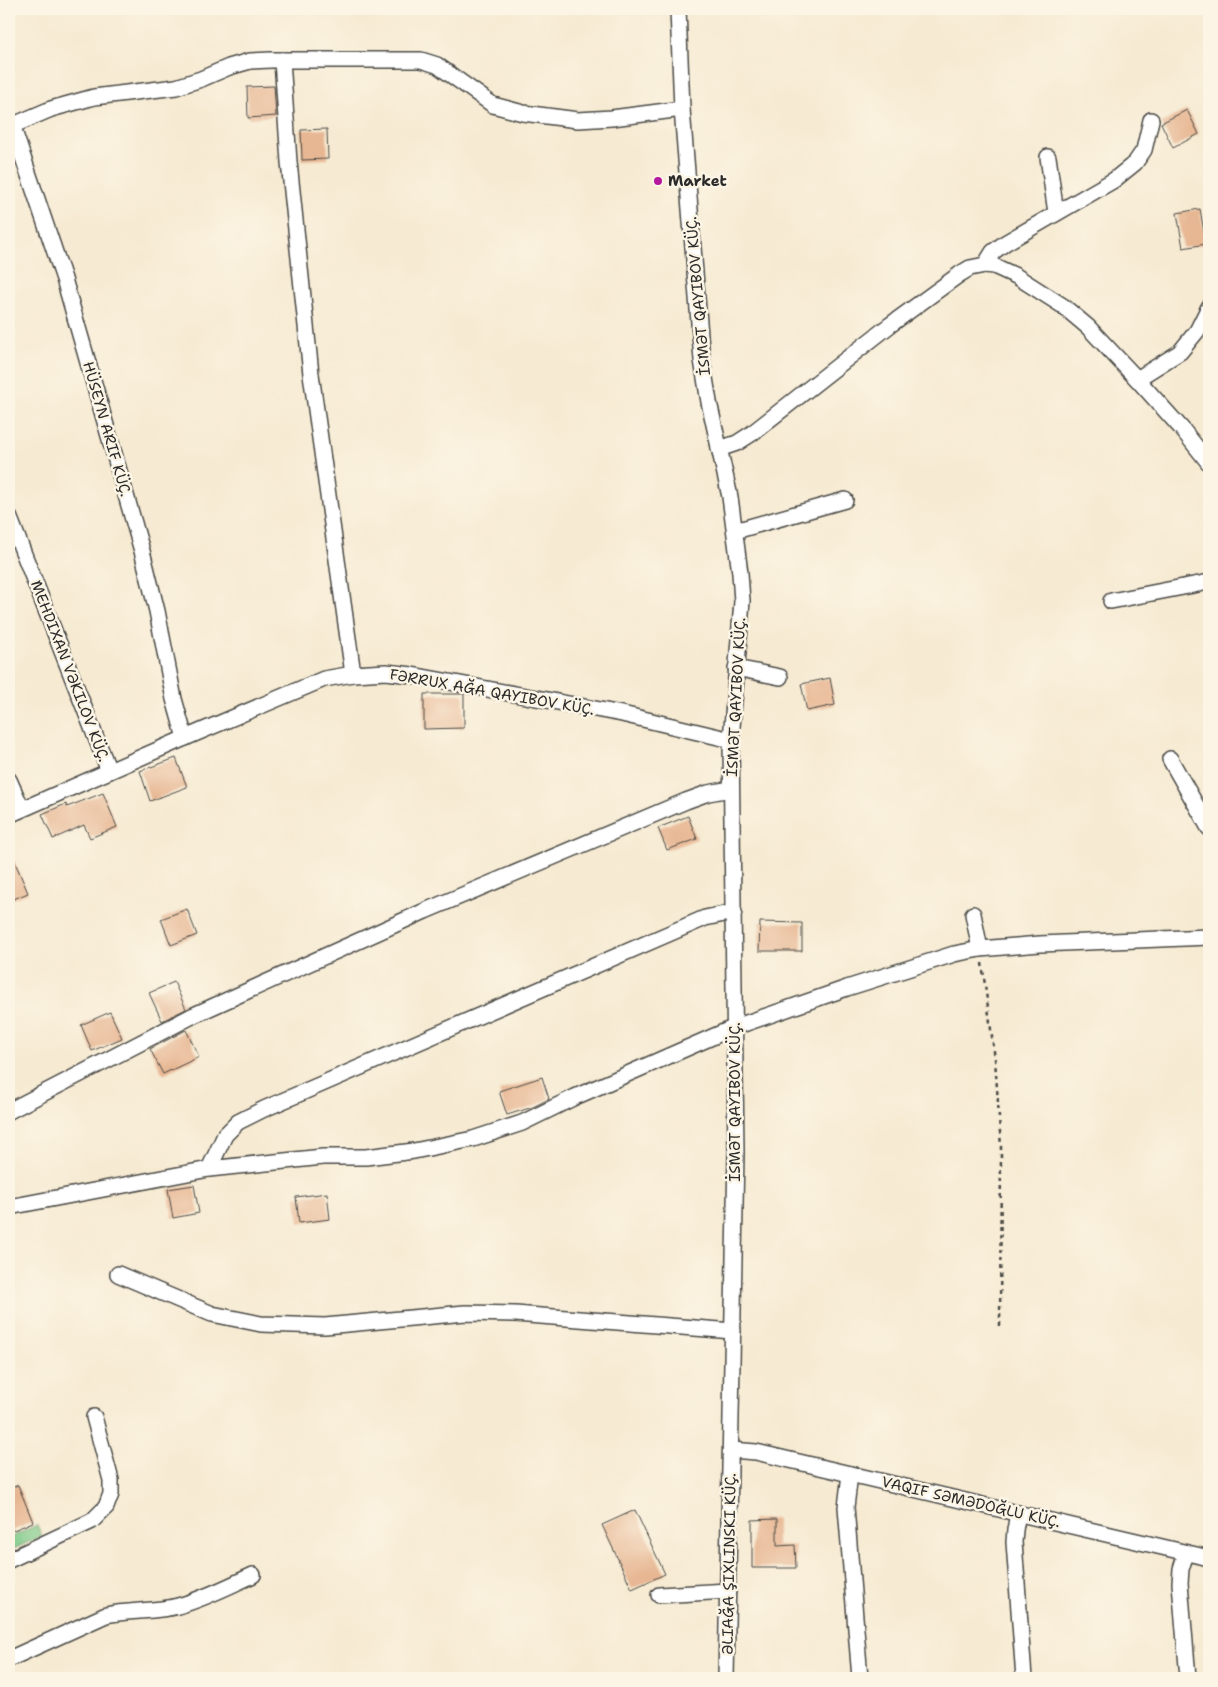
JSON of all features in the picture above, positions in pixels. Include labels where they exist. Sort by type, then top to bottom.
[{"type":"street","points":[[678,9],[682,109],[700,340],[709,402],[730,497],[742,601],[731,740],[736,1153],[732,1450],[726,1678]]},
{"type":"street","points":[[10,126],[52,109],[94,97],[176,87],[201,79],[228,66],[250,61],[282,60],[421,60],[438,66],[493,105],[523,113],[578,120],[612,118],[682,109]]},
{"type":"street","points":[[282,60],[289,162],[311,374],[353,674]]},
{"type":"street","points":[[985,265],[994,252],[1005,243],[1114,180],[1135,163],[1144,150],[1151,120]]},
{"type":"street","name":"HÜSEYN ARIF KÜÇ.","points":[[10,126],[64,280],[142,551],[157,611],[174,699],[185,738]]},
{"type":"street","points":[[1048,157],[1056,213]]},
{"type":"street","points":[[719,449],[737,443],[751,434],[890,325],[960,274],[970,268],[985,265],[994,266],[1016,276],[1063,306],[1088,328],[1182,429],[1209,463]]},
{"type":"street","points":[[1136,379],[1180,352],[1197,331],[1209,307]]},
{"type":"street","points":[[735,531],[846,500]]},
{"type":"street","name":"MEHDIXAN VƏKILOV KÜÇ.","points":[[9,516],[109,771]]},
{"type":"street","points":[[1111,601],[1209,582]]},
{"type":"street","points":[[736,668],[780,677]]},
{"type":"street","points":[[9,780],[16,812],[324,679],[353,674],[386,672],[412,675],[622,714],[731,740]]},
{"type":"street","points":[[1170,759],[1209,828]]},
{"type":"street","points":[[9,1111],[194,1015],[425,911],[686,801],[708,793],[731,789]]},
{"type":"street","points":[[209,1169],[225,1135],[238,1122],[264,1109],[704,918],[734,912]]},
{"type":"street","points":[[973,914],[980,949]]},
{"type":"street","points":[[9,1207],[209,1169],[323,1157],[366,1157],[414,1151],[473,1139],[522,1122],[735,1027],[847,988],[954,954],[980,949],[1040,944],[1209,937]]},
{"type":"street","points":[[118,1274],[212,1314],[261,1324],[325,1326],[465,1313],[515,1314],[733,1331]]},
{"type":"street","points":[[9,1560],[92,1521],[106,1507],[111,1494],[111,1480],[94,1416]]},
{"type":"street","name":"VAQIF SƏMƏDOĞLU KÜÇ.","points":[[732,1450],[756,1452],[1209,1558]]},
{"type":"street","points":[[850,1474],[846,1507],[860,1678]]},
{"type":"street","points":[[1018,1513],[1014,1530],[1014,1542],[1024,1678]]},
{"type":"street","points":[[1186,1553],[1181,1569],[1180,1582],[1188,1678]]},
{"type":"street","points":[[9,1659],[106,1615],[176,1606],[202,1598],[253,1575]]},
{"type":"street","points":[[659,1595],[728,1591]]},
{"type":"path","points":[[980,949],[995,1059],[1001,1147],[1000,1328]]},
{"type":"green space","points":[[37,1525],[42,1536],[9,1551],[9,1538]]},
{"type":"building","points":[[274,86],[276,116],[248,118],[247,87]]},
{"type":"building","points":[[1187,110],[1199,134],[1173,148],[1161,123]]},
{"type":"building","points":[[327,129],[328,159],[302,160],[301,130]]},
{"type":"building","points":[[1200,209],[1206,244],[1183,248],[1177,213]]},
{"type":"building","points":[[830,678],[835,705],[807,711],[801,684]]},
{"type":"building","points":[[424,694],[464,694],[464,728],[424,729]]},
{"type":"building","points":[[176,758],[187,787],[150,801],[140,771]]},
{"type":"building","points":[[103,793],[117,827],[90,838],[84,825],[53,839],[42,814],[66,804],[67,807]]},
{"type":"building","points":[[688,816],[697,839],[667,850],[658,828]]},
{"type":"building","points":[[9,848],[28,893],[9,901]]},
{"type":"building","points":[[187,909],[197,935],[171,945],[161,919]]},
{"type":"building","points":[[760,922],[802,923],[802,951],[759,951]]},
{"type":"building","points":[[174,982],[186,1009],[162,1021],[149,993]]},
{"type":"building","points":[[110,1012],[122,1038],[92,1051],[81,1025]]},
{"type":"building","points":[[186,1030],[199,1057],[163,1074],[150,1049]]},
{"type":"building","points":[[542,1077],[549,1099],[533,1107],[507,1115],[499,1091]]},
{"type":"building","points":[[194,1185],[199,1213],[173,1218],[168,1189]]},
{"type":"building","points":[[327,1193],[330,1219],[299,1223],[296,1197]]},
{"type":"building","points":[[18,1485],[33,1522],[9,1532],[9,1489]]},
{"type":"building","points":[[635,1510],[665,1574],[632,1589],[602,1525]]},
{"type":"building","points":[[777,1519],[777,1546],[795,1545],[796,1568],[752,1568],[752,1520]]},
{"type":"place","name":"Market","points":[[658,181]]}]
